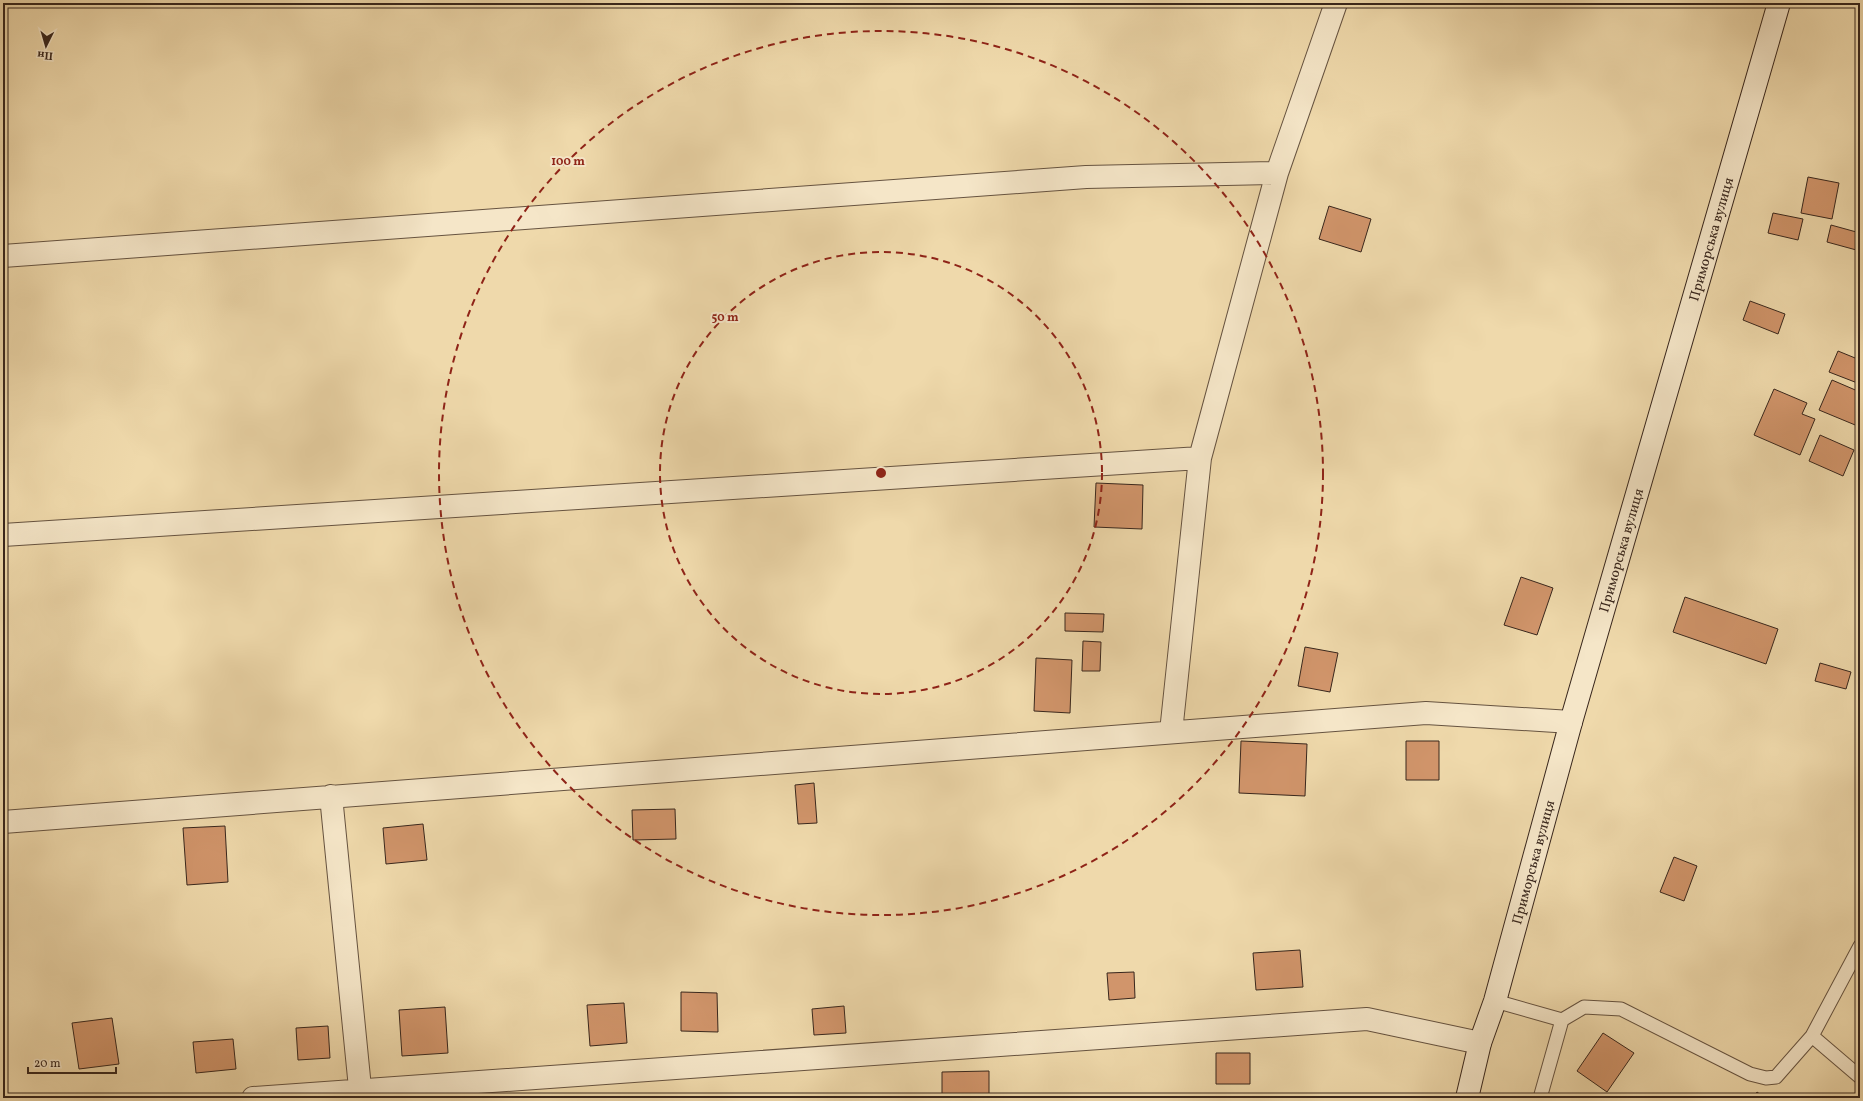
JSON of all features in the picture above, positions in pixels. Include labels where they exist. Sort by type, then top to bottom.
[{"type":"street","points":[[1171,732],[1200,458],[1277,173],[1336,3]]},
{"type":"street","name":"Приморська вулиця","points":[[1467,1098],[1480,1043],[1495,1001],[1571,722],[1778,3]]},
{"type":"street","points":[[3,256],[1086,177],[1277,173]]},
{"type":"street","points":[[3,535],[1200,458]]},
{"type":"street","points":[[3,822],[1426,713],[1571,722]]},
{"type":"street","points":[[331,796],[361,1094]]},
{"type":"street","points":[[253,1098],[361,1094],[1367,1018],[1480,1043]]},
{"type":"lane","points":[[1495,1001],[1562,1020],[1584,1008],[1621,1009],[1750,1074],[1766,1078],[1776,1076],[1812,1036],[1860,946]]},
{"type":"lane","points":[[1540,1098],[1562,1020]]},
{"type":"lane","points":[[1812,1036],[1860,1077]]},
{"type":"building","points":[[1808,177],[1839,183],[1832,219],[1801,213]]},
{"type":"building","points":[[1329,206],[1371,219],[1361,252],[1319,239]]},
{"type":"building","points":[[1773,213],[1803,219],[1798,240],[1768,233]]},
{"type":"building","points":[[1831,225],[1860,233],[1860,251],[1827,242]]},
{"type":"building","points":[[1750,301],[1785,314],[1778,334],[1743,320]]},
{"type":"building","points":[[1838,351],[1860,360],[1860,384],[1829,372]]},
{"type":"building","points":[[1832,380],[1860,392],[1860,427],[1819,410]]},
{"type":"building","points":[[1774,389],[1807,403],[1802,414],[1815,419],[1800,455],[1754,435]]},
{"type":"building","points":[[1820,435],[1854,450],[1843,476],[1809,461]]},
{"type":"building","points":[[1096,483],[1143,485],[1142,529],[1094,527]]},
{"type":"building","points":[[1521,577],[1553,588],[1537,635],[1504,625]]},
{"type":"building","points":[[1685,597],[1778,629],[1766,664],[1673,632]]},
{"type":"building","points":[[1065,613],[1104,614],[1103,632],[1065,631]]},
{"type":"building","points":[[1083,641],[1101,642],[1100,671],[1082,671]]},
{"type":"building","points":[[1305,647],[1338,653],[1330,692],[1298,686]]},
{"type":"building","points":[[1036,658],[1072,660],[1070,713],[1034,711]]},
{"type":"building","points":[[1820,663],[1851,672],[1846,689],[1815,681]]},
{"type":"building","points":[[1241,741],[1307,744],[1305,796],[1239,793]]},
{"type":"building","points":[[1406,741],[1439,741],[1439,780],[1406,780]]},
{"type":"building","points":[[814,783],[817,823],[798,824],[795,785]]},
{"type":"building","points":[[675,809],[676,839],[633,840],[632,810]]},
{"type":"building","points":[[423,824],[427,860],[386,864],[383,828]]},
{"type":"building","points":[[225,826],[228,882],[187,885],[183,828]]},
{"type":"building","points":[[1674,857],[1697,866],[1684,901],[1660,892]]},
{"type":"building","points":[[1300,950],[1303,987],[1256,990],[1253,953]]},
{"type":"building","points":[[1134,972],[1135,998],[1109,1000],[1107,973]]},
{"type":"building","points":[[681,992],[717,993],[718,1032],[681,1031]]},
{"type":"building","points":[[624,1003],[627,1043],[590,1046],[587,1005]]},
{"type":"building","points":[[844,1006],[846,1033],[814,1035],[812,1009]]},
{"type":"building","points":[[445,1007],[448,1053],[402,1056],[399,1010]]},
{"type":"building","points":[[112,1018],[119,1064],[79,1069],[72,1023]]},
{"type":"building","points":[[328,1026],[330,1058],[298,1060],[296,1028]]},
{"type":"building","points":[[1603,1033],[1634,1053],[1607,1092],[1577,1071]]},
{"type":"building","points":[[233,1039],[236,1069],[196,1073],[193,1042]]},
{"type":"building","points":[[1216,1053],[1250,1053],[1250,1084],[1216,1084]]},
{"type":"building","points":[[989,1071],[989,1098],[942,1098],[942,1072]]},
{"type":"building","points":[[1757,1092],[1765,1098],[1753,1098]]}]
